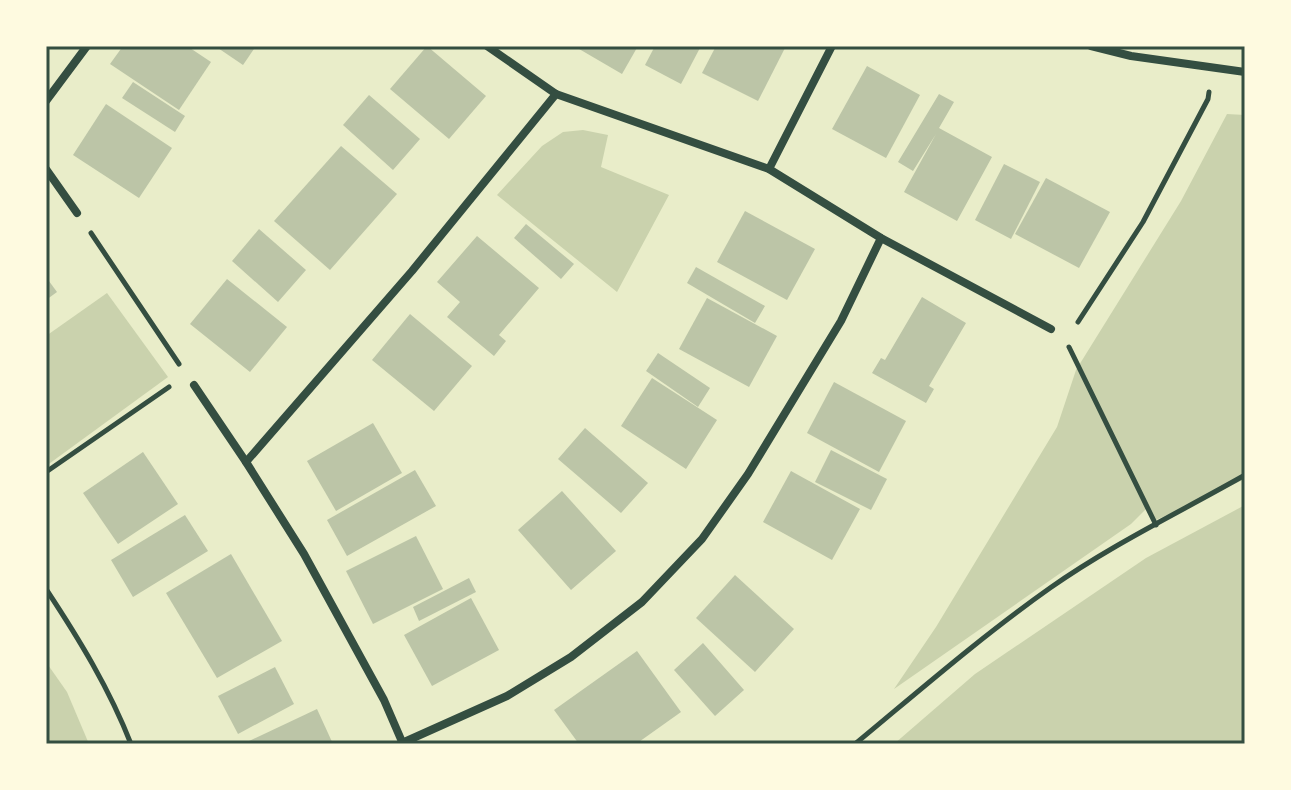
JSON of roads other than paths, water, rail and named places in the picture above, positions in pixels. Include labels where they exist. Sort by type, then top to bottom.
[{"type":"street","points":[[46,101],[87,46]]},
{"type":"street","points":[[487,46],[556,94],[769,169],[881,238],[1051,329]]},
{"type":"street","points":[[769,169],[832,46]]},
{"type":"street","points":[[1091,46],[1131,56],[1245,72]]},
{"type":"street","points":[[246,462],[412,271],[556,94]]},
{"type":"street","points":[[46,169],[77,213]]},
{"type":"street","points":[[194,385],[304,554],[384,700],[403,744],[507,696],[571,657],[642,602],[702,539],[748,474],[841,321],[881,238]]}]
